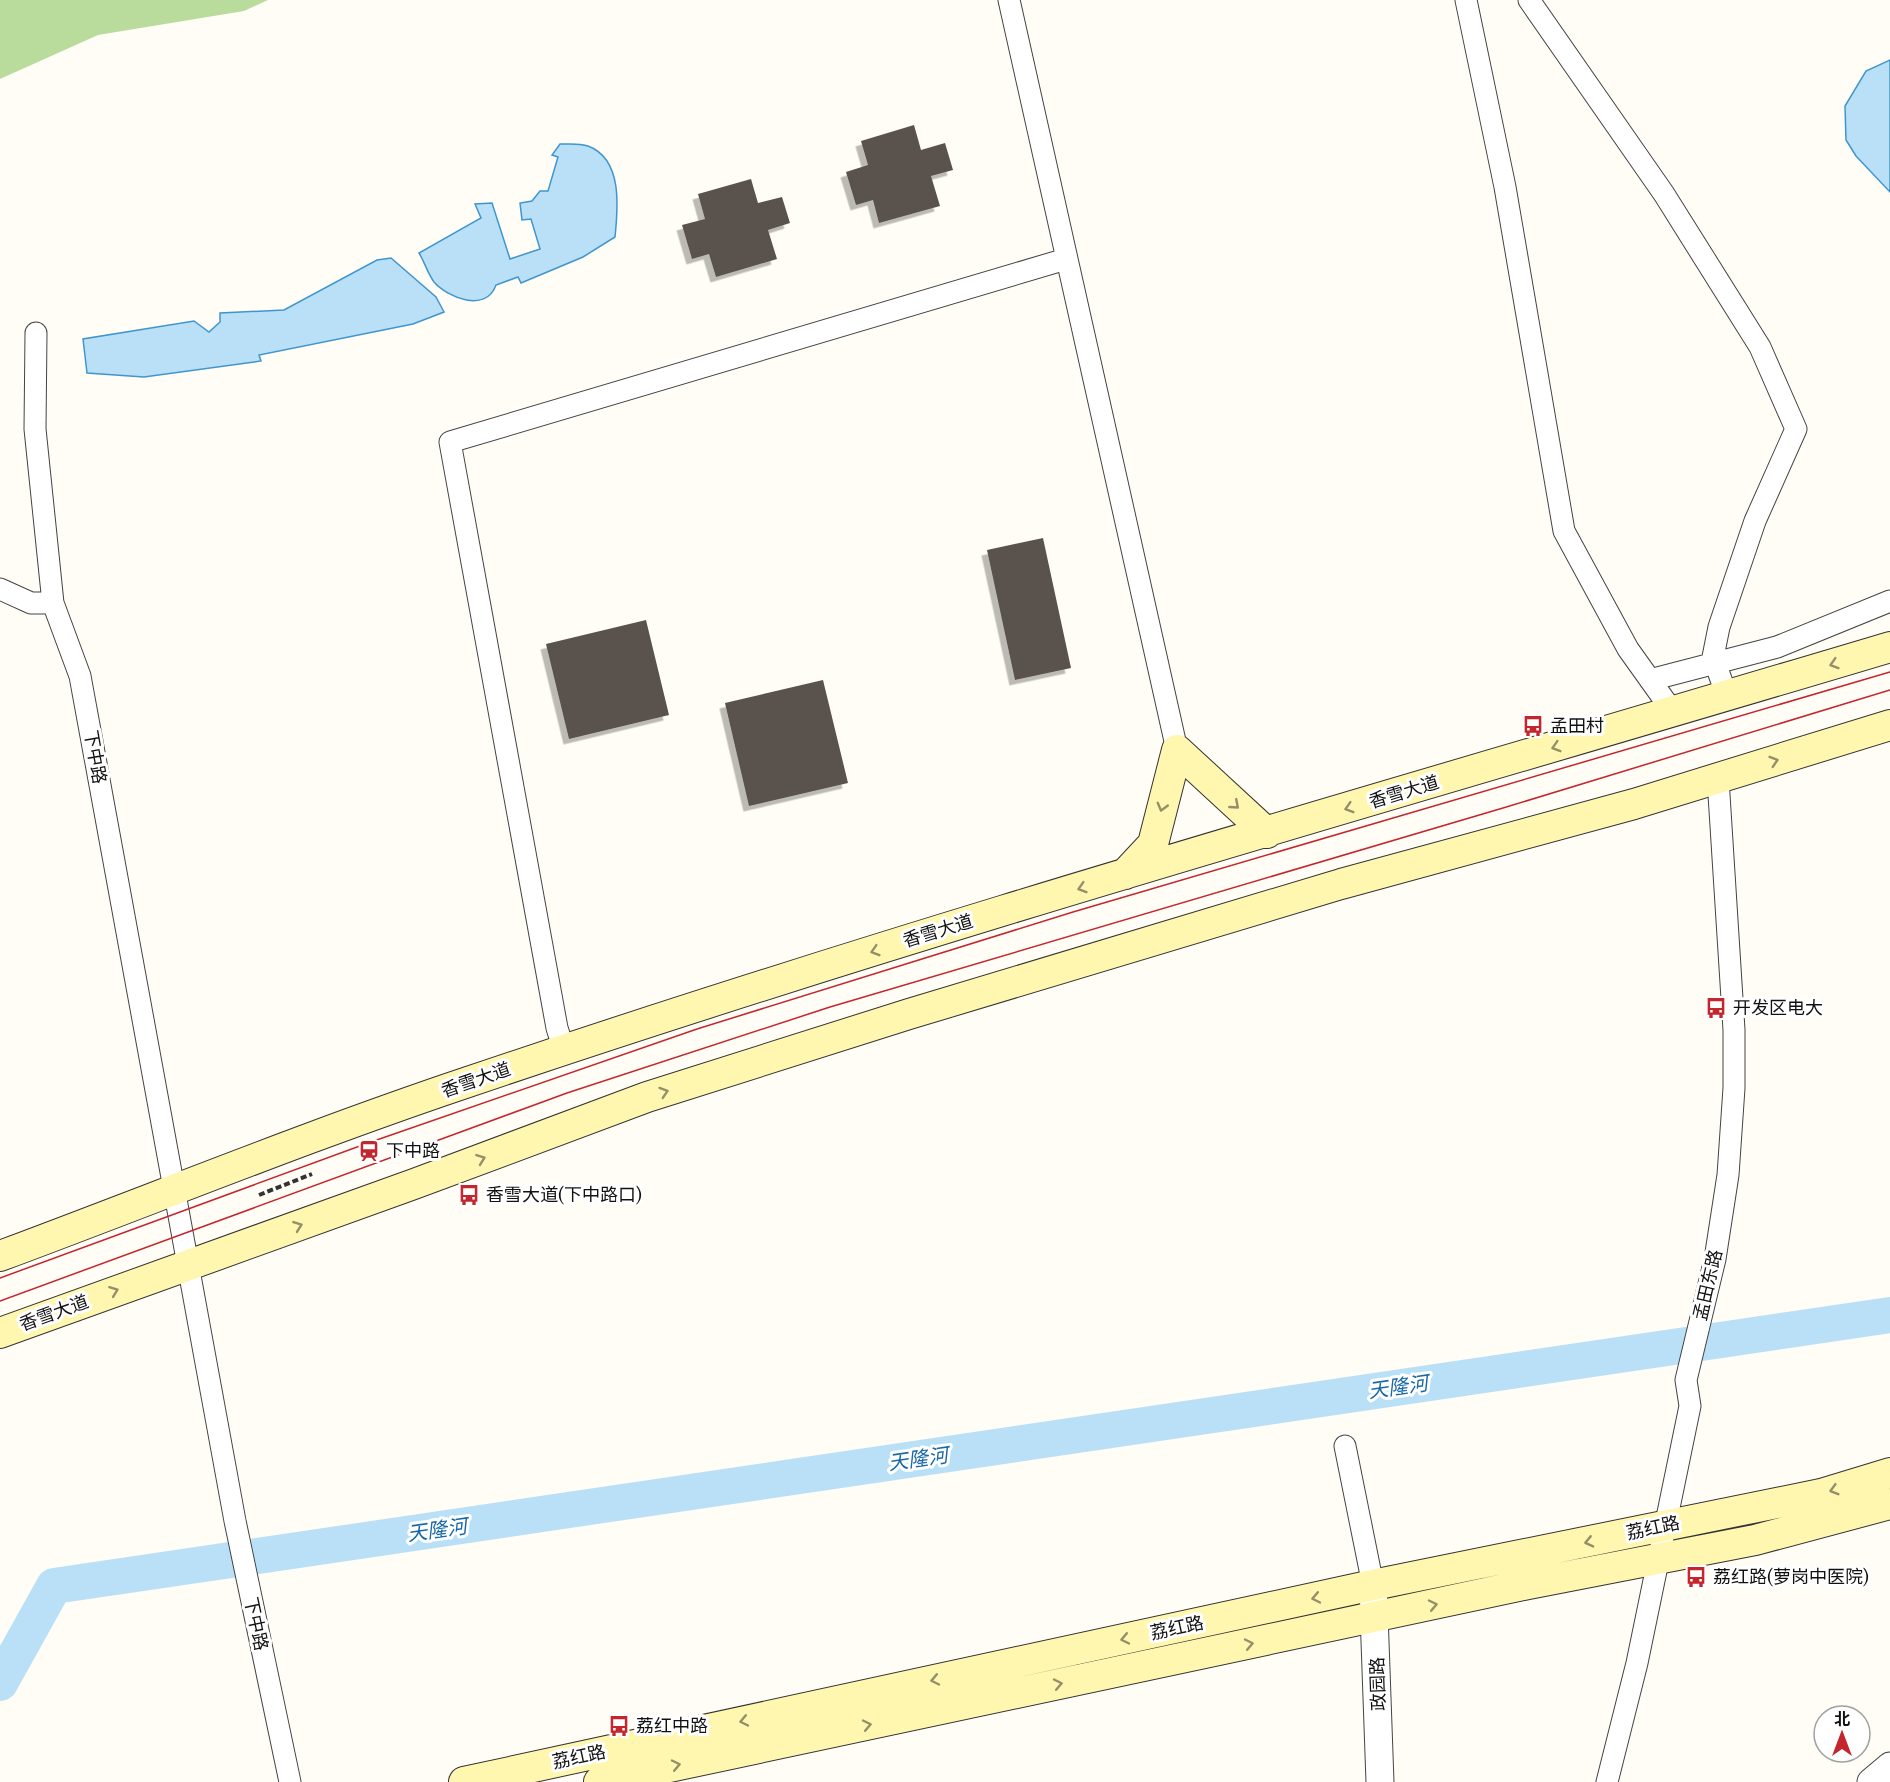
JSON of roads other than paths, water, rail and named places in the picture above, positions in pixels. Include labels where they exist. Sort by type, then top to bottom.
[{"type":"main road","name":"香雪大道","points":[[0,1256],[451,1088],[564,1050],[1124,875],[1890,647]]},
{"type":"main road","name":"香雪大道","points":[[0,1333],[187,1264],[275,1235],[647,1097],[1329,887],[1522,836],[1890,726]]},
{"type":"main road","points":[[1124,875],[1153,844],[1178,750],[1267,833]]},
{"type":"main road","name":"荔红路","points":[[464,1782],[1373,1585],[1821,1494],[1890,1473]]},
{"type":"main road","name":"荔红路","points":[[599,1782],[1376,1617],[1755,1540],[1890,1504]]},
{"type":"street","points":[[1009,0],[1178,750]]},
{"type":"street","points":[[1466,0],[1505,188],[1564,531],[1628,649],[1673,712]]},
{"type":"street","points":[[1529,0],[1664,194],[1760,347],[1796,429],[1755,521],[1719,627],[1713,657],[1727,696]]},
{"type":"street","points":[[564,1050],[557,1028],[450,442],[1066,259]]},
{"type":"street","name":"下中路","points":[[36,333],[35,429],[53,603],[80,676],[187,1264],[250,1593],[290,1782]]},
{"type":"street","points":[[0,589],[31,603],[53,603]]},
{"type":"street","points":[[1650,680],[1777,647],[1890,601]]},
{"type":"street","name":"孟田东路","points":[[1607,1782],[1637,1663],[1690,1406],[1686,1380],[1715,1259],[1728,1175],[1734,1088],[1734,1030],[1718,779]]},
{"type":"street","points":[[1346,1446],[1373,1585]]},
{"type":"street","name":"政园路","points":[[1373,1585],[1376,1617],[1380,1782]]},
{"type":"street","points":[[1871,1782],[1890,1767]]},
{"type":"water","points":[[1890,60],[1890,192],[1856,156],[1846,140],[1845,106],[1866,71]]},
{"type":"water","points":[[560,144],[588,146],[599,152],[607,162],[616,186],[615,237],[583,257],[521,283],[518,277],[496,285],[491,294],[484,299],[467,300],[440,288],[432,279],[419,253],[481,218],[475,204],[492,203],[510,259],[540,249],[531,219],[522,220],[520,203],[532,201],[540,191],[548,191],[558,157],[552,155]]},
{"type":"water","points":[[391,258],[436,297],[444,312],[413,324],[259,355],[261,361],[144,377],[87,373],[83,339],[194,321],[209,332],[220,322],[220,313],[284,310],[377,260]]},
{"type":"waterway","name":"天隆河","points":[[0,1683],[54,1586],[1890,1315]]},
{"type":"tram line","points":[[0,1278],[368,1143],[697,1029],[1073,912],[1890,672]]},
{"type":"tram line","points":[[0,1301],[567,1093],[830,1007],[1503,808],[1890,690]]},
{"type":"place","name":"孟田村","points":[[1533,726]]},
{"type":"place","name":"开发区电大","points":[[1716,1008]]},
{"type":"place","name":"下中路","points":[[369,1151]]},
{"type":"place","name":"香雪大道(下中路口)","points":[[469,1195]]},
{"type":"place","name":"荔红路(萝岗中医院)","points":[[1696,1577]]},
{"type":"place","name":"荔红中路","points":[[619,1726]]}]
